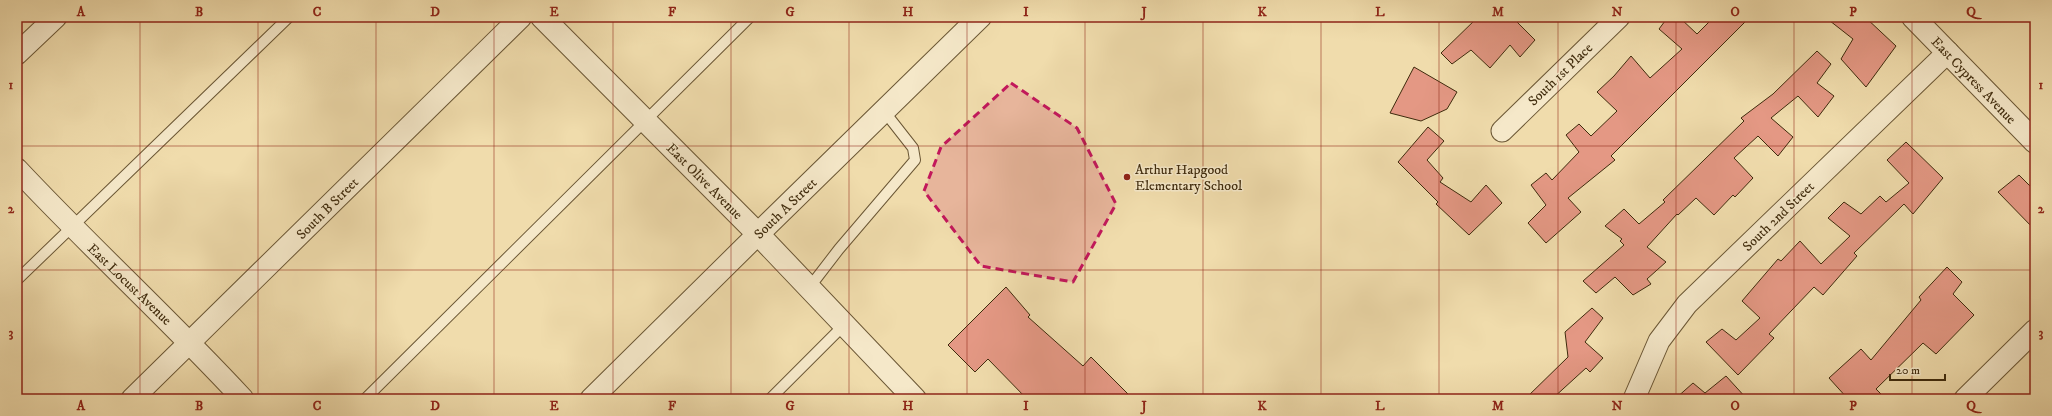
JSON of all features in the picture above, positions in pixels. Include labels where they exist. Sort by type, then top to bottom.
[{"type":"street","points":[[17,54],[56,17]]},
{"type":"street","name":"South B Street","points":[[132,399],[521,17]]},
{"type":"street","name":"East Olive Avenue","points":[[542,17],[758,234],[914,399]]},
{"type":"street","name":"South A Street","points":[[591,399],[980,17]]},
{"type":"street","name":"South 1st Place","points":[[1502,131],[1619,17]]},
{"type":"street","name":"East Cypress Avenue","points":[[1914,17],[2035,142]]},
{"type":"street","name":"South 2nd Street","points":[[1634,399],[1659,341],[1687,304],[1948,52]]},
{"type":"street","name":"East Locust Avenue","points":[[17,169],[71,227],[190,342],[243,399]]},
{"type":"street","points":[[1965,399],[2035,330]]},
{"type":"lane","points":[[17,280],[289,17]]},
{"type":"lane","points":[[365,399],[646,122],[750,17]]},
{"type":"lane","points":[[809,288],[839,249],[915,160],[913,148],[884,111]]},
{"type":"lane","points":[[770,399],[844,325]]},
{"type":"highlighted area","points":[[1011,83],[1077,128],[1116,204],[1073,282],[981,266],[924,191],[941,147]]},
{"type":"building","points":[[1478,17],[1512,17],[1535,40],[1520,57],[1510,45],[1490,68],[1471,50],[1452,64],[1441,53]]},
{"type":"building","points":[[1668,17],[1679,17],[1697,34],[1714,17],[1750,17],[1611,156],[1615,160],[1568,198],[1581,212],[1546,243],[1528,223],[1546,205],[1531,185],[1546,173],[1552,180],[1579,152],[1566,135],[1579,124],[1591,136],[1617,111],[1597,92],[1614,76],[1631,56],[1650,78],[1682,49],[1659,29]]},
{"type":"building","points":[[1825,17],[1865,17],[1896,46],[1866,87],[1841,59],[1853,39]]},
{"type":"building","points":[[1817,51],[1831,64],[1817,83],[1834,96],[1818,117],[1798,96],[1771,118],[1793,137],[1778,156],[1758,136],[1734,158],[1753,178],[1735,197],[1733,195],[1714,215],[1696,198],[1678,215],[1677,214],[1647,247],[1666,262],[1647,279],[1651,284],[1633,295],[1615,277],[1596,293],[1583,281],[1624,245],[1620,241],[1622,239],[1605,226],[1624,209],[1639,224],[1665,202],[1663,200],[1744,121],[1741,118],[1773,94]]},
{"type":"building","points":[[1414,67],[1457,92],[1447,109],[1421,121],[1390,113]]},
{"type":"building","points":[[1428,127],[1444,141],[1427,160],[1443,178],[1440,182],[1471,202],[1486,185],[1502,203],[1469,235],[1436,204],[1438,202],[1398,162]]},
{"type":"building","points":[[1906,142],[1943,178],[1913,214],[1904,204],[1854,253],[1857,256],[1823,295],[1814,287],[1769,334],[1774,338],[1738,375],[1706,342],[1722,329],[1736,340],[1760,318],[1742,301],[1778,259],[1781,261],[1800,241],[1821,264],[1850,236],[1828,218],[1844,202],[1861,214],[1880,196],[1886,202],[1909,183],[1887,160]]},
{"type":"building","points":[[2019,175],[2035,191],[2035,230],[1998,192]]},
{"type":"building","points":[[1947,267],[1962,282],[1953,294],[1974,315],[1936,354],[1923,343],[1876,389],[1886,399],[1848,399],[1829,378],[1861,349],[1871,360],[1921,300],[1919,297]]},
{"type":"building","points":[[1006,287],[1030,315],[1028,317],[1083,366],[1091,357],[1133,399],[1027,399],[988,359],[975,372],[948,345]]},
{"type":"building","points":[[1592,308],[1603,318],[1585,342],[1603,358],[1590,372],[1586,368],[1552,399],[1525,399],[1568,357],[1565,332]]},
{"type":"building","points":[[1726,376],[1747,399],[1675,399],[1693,383],[1705,393]]},
{"type":"place","name":"Arthur Hapgood Elementary School","points":[[1127,177]]}]
